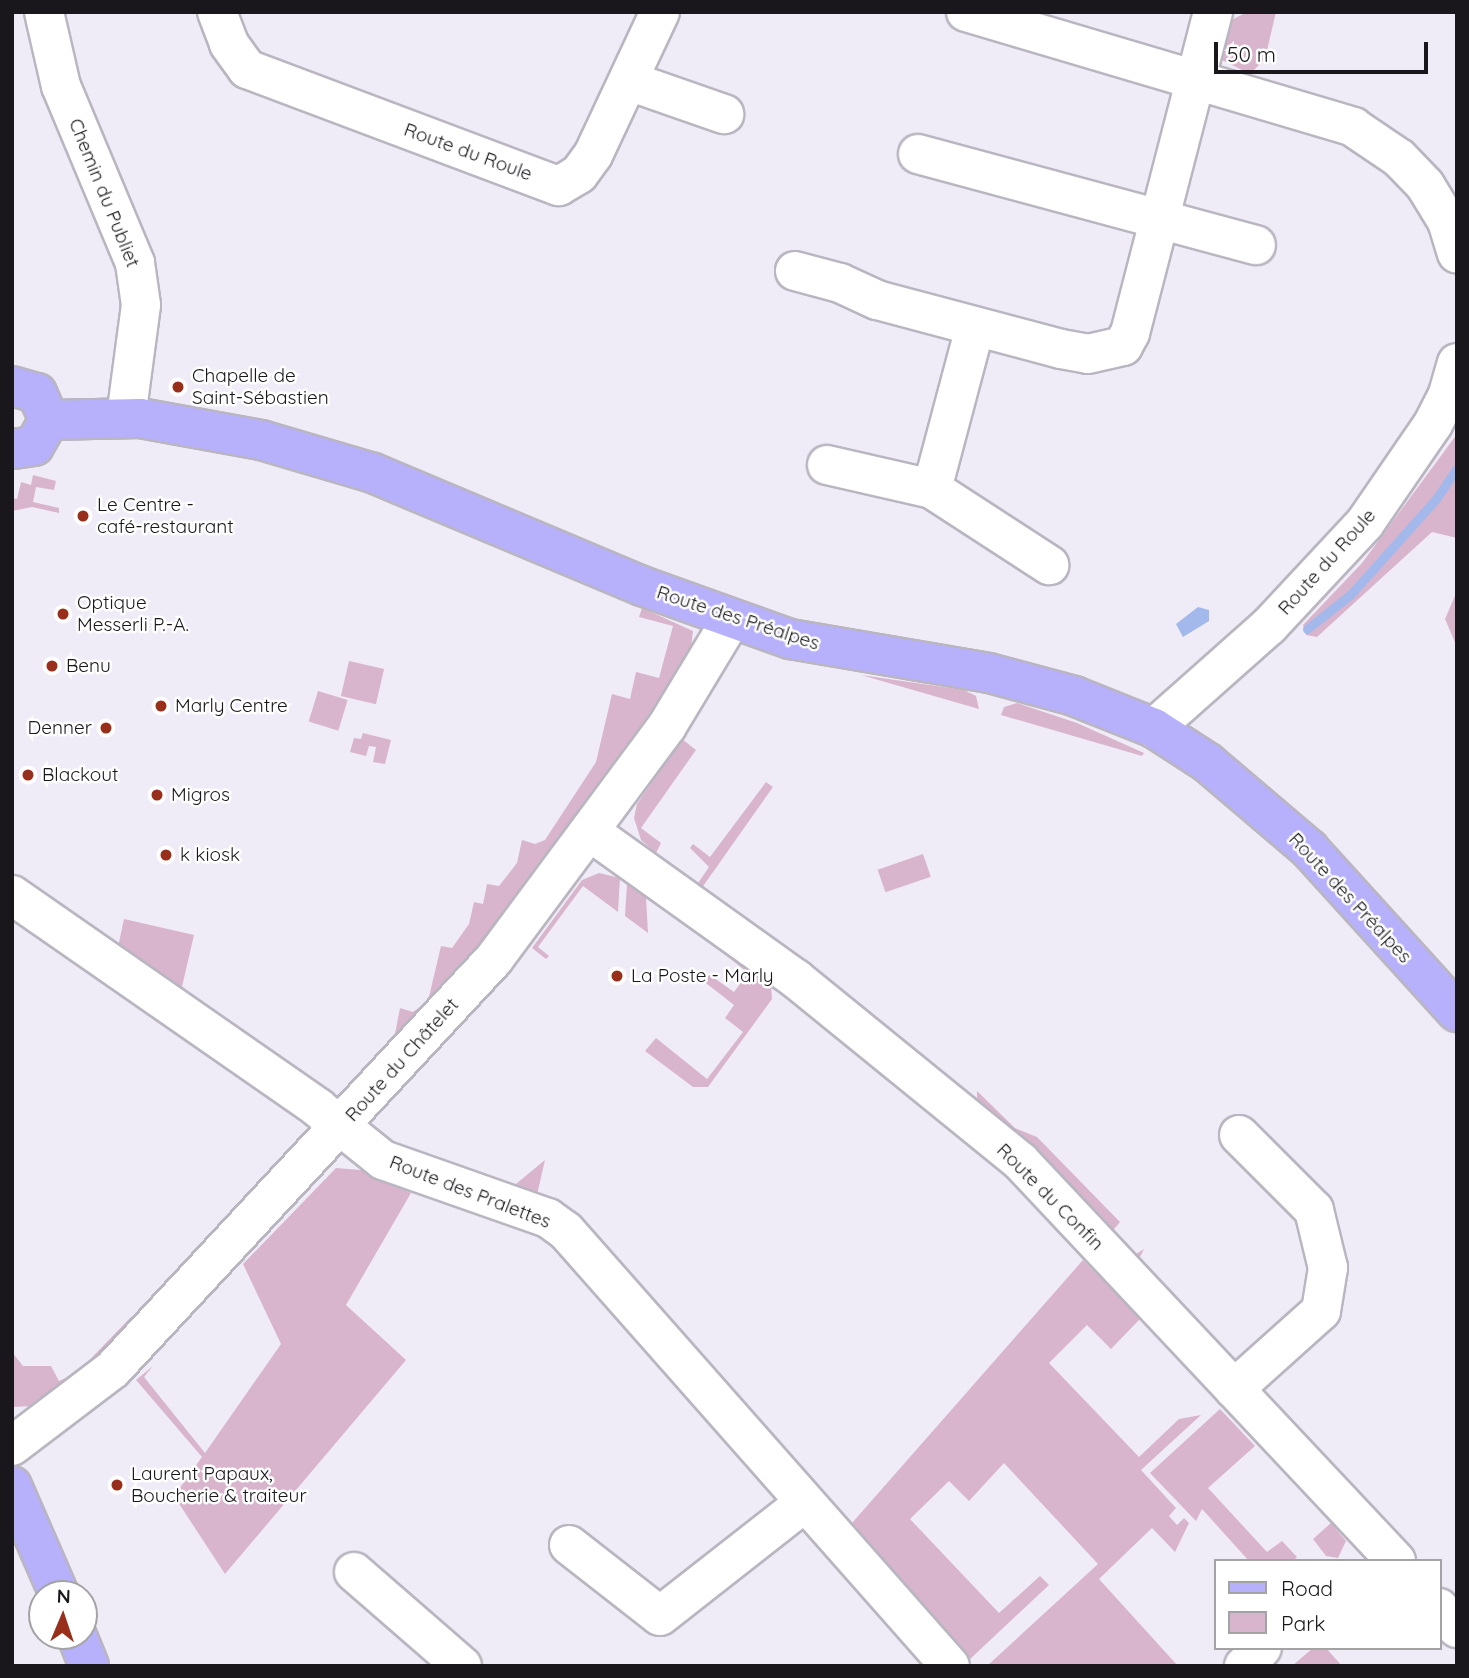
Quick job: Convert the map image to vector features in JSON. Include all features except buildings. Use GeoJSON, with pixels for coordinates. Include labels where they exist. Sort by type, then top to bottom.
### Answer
{"type":"FeatureCollection","features":[{"type":"Feature","properties":{"kind":"main road"},"geometry":{"type":"LineString","coordinates":[[12,387],[37,393],[50,420],[34,446],[12,449]]}},
{"type":"Feature","properties":{"kind":"main road","name":"Route des Préalpes"},"geometry":{"type":"LineString","coordinates":[[50,420],[126,418],[219,430],[373,473],[731,620],[837,650],[989,673],[1074,696],[1154,728],[1208,763],[1309,849],[1457,1012]]}},
{"type":"Feature","properties":{"kind":"main road"},"geometry":{"type":"LineString","coordinates":[[12,1486],[53,1580]]}},
{"type":"Feature","properties":{"kind":"street","name":"Chemin du Publiet"},"geometry":{"type":"LineString","coordinates":[[44,12],[61,86],[135,263],[141,305],[126,418]]}},
{"type":"Feature","properties":{"kind":"street","name":"Route du Roule"},"geometry":{"type":"LineString","coordinates":[[216,12],[229,44],[247,69],[559,186],[579,174],[593,155],[660,12]]}},
{"type":"Feature","properties":{"kind":"street"},"geometry":{"type":"LineString","coordinates":[[966,12],[1198,78],[1353,127],[1399,158],[1436,203],[1457,253]]}},
{"type":"Feature","properties":{"kind":"street"},"geometry":{"type":"LineString","coordinates":[[794,271],[975,327],[1088,354],[1123,346],[1130,333],[1213,12]]}},
{"type":"Feature","properties":{"kind":"street"},"geometry":{"type":"LineString","coordinates":[[629,81],[724,114]]}},
{"type":"Feature","properties":{"kind":"street"},"geometry":{"type":"LineString","coordinates":[[918,154],[1256,245]]}},
{"type":"Feature","properties":{"kind":"street"},"geometry":{"type":"LineString","coordinates":[[932,489],[975,327]]}},
{"type":"Feature","properties":{"kind":"street","name":"Route du Roule"},"geometry":{"type":"LineString","coordinates":[[1154,728],[1269,626],[1365,523],[1433,425],[1448,394],[1457,363]]}},
{"type":"Feature","properties":{"kind":"street"},"geometry":{"type":"LineString","coordinates":[[827,465],[932,489],[1049,565]]}},
{"type":"Feature","properties":{"kind":"street","name":"Route du Châtelet"},"geometry":{"type":"LineString","coordinates":[[12,1446],[113,1369],[495,959],[592,833],[667,726],[731,620]]}},
{"type":"Feature","properties":{"kind":"street","name":"Route du Confin"},"geometry":{"type":"LineString","coordinates":[[592,833],[796,979],[1020,1161],[1234,1389],[1376,1554]]}},
{"type":"Feature","properties":{"kind":"street","name":"Route des Pralettes"},"geometry":{"type":"LineString","coordinates":[[20,900],[393,1165],[548,1218],[566,1231],[950,1666]]}},
{"type":"Feature","properties":{"kind":"street"},"geometry":{"type":"LineString","coordinates":[[1234,1389],[1321,1311],[1328,1268],[1314,1210],[1239,1135]]}},
{"type":"Feature","properties":{"kind":"street"},"geometry":{"type":"LineString","coordinates":[[569,1545],[660,1616],[804,1503]]}},
{"type":"Feature","properties":{"kind":"street"},"geometry":{"type":"LineString","coordinates":[[354,1572],[462,1666]]}},
{"type":"Feature","properties":{"kind":"street"},"geometry":{"type":"LineString","coordinates":[[1441,1610],[1457,1628]]}},
{"type":"Feature","properties":{"kind":"street"},"geometry":{"type":"LineString","coordinates":[[1244,1666],[1260,1650]]}},
{"type":"Feature","properties":{"kind":"green space"},"geometry":{"type":"Polygon","coordinates":[[[1247,12],[1276,12],[1265,59],[1250,74],[1222,60],[1216,40],[1222,25],[1247,12]]]}},
{"type":"Feature","properties":{"kind":"green space"},"geometry":{"type":"Polygon","coordinates":[[[1457,434],[1457,538],[1432,532],[1317,637],[1306,635],[1303,625],[1362,563],[1457,434]]]}},
{"type":"Feature","properties":{"kind":"green space"},"geometry":{"type":"Polygon","coordinates":[[[33,475],[56,481],[54,490],[36,487],[33,502],[59,508],[59,513],[32,507],[12,511],[12,498],[17,499],[21,482],[31,485],[33,475]]]}},
{"type":"Feature","properties":{"kind":"green space"},"geometry":{"type":"Polygon","coordinates":[[[1457,591],[1457,647],[1445,619],[1457,591]]]}},
{"type":"Feature","properties":{"kind":"green space"},"geometry":{"type":"Polygon","coordinates":[[[642,608],[693,631],[690,656],[491,939],[394,1039],[400,1008],[413,1012],[428,1001],[441,946],[452,948],[469,924],[474,902],[483,904],[487,884],[499,886],[517,863],[522,840],[535,844],[545,840],[596,762],[612,694],[630,699],[636,672],[659,678],[673,626],[639,617],[642,608]]]}},
{"type":"Feature","properties":{"kind":"green space"},"geometry":{"type":"Polygon","coordinates":[[[349,661],[384,669],[376,704],[341,696],[349,661]]]}},
{"type":"Feature","properties":{"kind":"green space"},"geometry":{"type":"Polygon","coordinates":[[[861,675],[964,690],[976,696],[979,709],[861,675]]]}},
{"type":"Feature","properties":{"kind":"green space"},"geometry":{"type":"Polygon","coordinates":[[[318,691],[348,700],[338,731],[309,722],[318,691]]]}},
{"type":"Feature","properties":{"kind":"green space"},"geometry":{"type":"Polygon","coordinates":[[[1017,703],[1077,723],[1144,753],[1142,756],[1001,715],[1004,707],[1017,703]]]}},
{"type":"Feature","properties":{"kind":"green space"},"geometry":{"type":"Polygon","coordinates":[[[363,733],[391,740],[385,764],[373,762],[376,747],[369,746],[366,756],[350,752],[354,738],[361,739],[363,733]]]}},
{"type":"Feature","properties":{"kind":"green space"},"geometry":{"type":"Polygon","coordinates":[[[682,739],[696,750],[641,828],[661,843],[656,853],[641,840],[634,818],[637,804],[682,739]]]}},
{"type":"Feature","properties":{"kind":"green space"},"geometry":{"type":"Polygon","coordinates":[[[766,782],[773,787],[699,892],[694,889],[709,867],[690,848],[693,844],[710,857],[766,782]]]}},
{"type":"Feature","properties":{"kind":"green space"},"geometry":{"type":"Polygon","coordinates":[[[923,854],[931,877],[885,892],[878,870],[923,854]]]}},
{"type":"Feature","properties":{"kind":"green space"},"geometry":{"type":"Polygon","coordinates":[[[599,873],[620,878],[618,912],[583,886],[538,947],[549,956],[546,959],[532,948],[582,880],[599,873]]]}},
{"type":"Feature","properties":{"kind":"green space"},"geometry":{"type":"Polygon","coordinates":[[[627,884],[646,897],[648,933],[625,916],[627,884]]]}},
{"type":"Feature","properties":{"kind":"green space"},"geometry":{"type":"Polygon","coordinates":[[[124,919],[194,935],[181,991],[118,947],[124,919]]]}},
{"type":"Feature","properties":{"kind":"green space"},"geometry":{"type":"Polygon","coordinates":[[[685,922],[771,985],[772,999],[708,1087],[693,1087],[645,1051],[656,1038],[707,1079],[743,1032],[725,1018],[734,1005],[702,980],[707,973],[734,992],[748,973],[685,922]]]}},
{"type":"Feature","properties":{"kind":"green space"},"geometry":{"type":"Polygon","coordinates":[[[977,1091],[1015,1128],[1037,1137],[1120,1222],[1110,1234],[1133,1256],[1144,1249],[1139,1259],[1133,1260],[977,1106],[977,1091]]]}},
{"type":"Feature","properties":{"kind":"green space"},"geometry":{"type":"Polygon","coordinates":[[[545,1160],[537,1195],[511,1188],[545,1160]]]}},
{"type":"Feature","properties":{"kind":"green space"},"geometry":{"type":"Polygon","coordinates":[[[336,1168],[361,1170],[411,1193],[346,1305],[406,1360],[225,1574],[174,1496],[202,1457],[136,1380],[153,1366],[144,1377],[205,1453],[281,1344],[243,1264],[336,1168]]]}},
{"type":"Feature","properties":{"kind":"green space"},"geometry":{"type":"Polygon","coordinates":[[[1083,1260],[1140,1319],[1111,1349],[1087,1325],[1049,1363],[1139,1457],[1179,1419],[1201,1415],[1141,1470],[1176,1508],[1169,1516],[1177,1525],[1184,1518],[1189,1523],[1175,1552],[1152,1528],[1099,1579],[1178,1666],[987,1666],[1098,1564],[1004,1463],[969,1501],[949,1481],[910,1519],[999,1613],[1040,1576],[1049,1585],[968,1661],[845,1531],[1083,1260]]]}},
{"type":"Feature","properties":{"kind":"green space"},"geometry":{"type":"Polygon","coordinates":[[[131,1317],[136,1320],[83,1375],[34,1406],[12,1407],[12,1352],[23,1366],[51,1366],[59,1381],[77,1373],[131,1317]]]}},
{"type":"Feature","properties":{"kind":"green space"},"geometry":{"type":"Polygon","coordinates":[[[1220,1409],[1255,1446],[1208,1488],[1267,1552],[1282,1541],[1297,1557],[1247,1559],[1202,1509],[1196,1521],[1150,1473],[1220,1409]]]}},
{"type":"Feature","properties":{"kind":"green space"},"geometry":{"type":"Polygon","coordinates":[[[1331,1523],[1346,1541],[1338,1558],[1326,1556],[1313,1539],[1331,1523]]]}},
{"type":"Feature","properties":{"kind":"green space"},"geometry":{"type":"Polygon","coordinates":[[[1311,1650],[1328,1650],[1342,1666],[1292,1666],[1311,1650]]]}},
{"type":"Feature","properties":{"kind":"water"},"geometry":{"type":"Polygon","coordinates":[[[1198,607],[1209,610],[1209,621],[1183,637],[1176,624],[1198,607]]]}},
{"type":"Feature","properties":{"kind":"waterway"},"geometry":{"type":"LineString","coordinates":[[1307,629],[1351,594],[1436,499],[1457,468]]}},
{"type":"Feature","properties":{"kind":"place","name":"Chapelle de Saint-Sébastien"},"geometry":{"type":"Point","coordinates":[178,387]}},
{"type":"Feature","properties":{"kind":"place","name":"Le Centre - café-restaurant"},"geometry":{"type":"Point","coordinates":[83,516]}},
{"type":"Feature","properties":{"kind":"place","name":"Optique Messerli P.-A."},"geometry":{"type":"Point","coordinates":[63,614]}},
{"type":"Feature","properties":{"kind":"place","name":"Benu"},"geometry":{"type":"Point","coordinates":[52,666]}},
{"type":"Feature","properties":{"kind":"place","name":"Marly Centre"},"geometry":{"type":"Point","coordinates":[161,706]}},
{"type":"Feature","properties":{"kind":"place","name":"Denner"},"geometry":{"type":"Point","coordinates":[106,728]}},
{"type":"Feature","properties":{"kind":"place","name":"Blackout"},"geometry":{"type":"Point","coordinates":[28,775]}},
{"type":"Feature","properties":{"kind":"place","name":"Migros"},"geometry":{"type":"Point","coordinates":[157,795]}},
{"type":"Feature","properties":{"kind":"place","name":"k kiosk"},"geometry":{"type":"Point","coordinates":[166,855]}},
{"type":"Feature","properties":{"kind":"place","name":"La Poste - Marly"},"geometry":{"type":"Point","coordinates":[617,976]}},
{"type":"Feature","properties":{"kind":"place","name":"Laurent Papaux, Boucherie & traiteur"},"geometry":{"type":"Point","coordinates":[117,1485]}}]}
